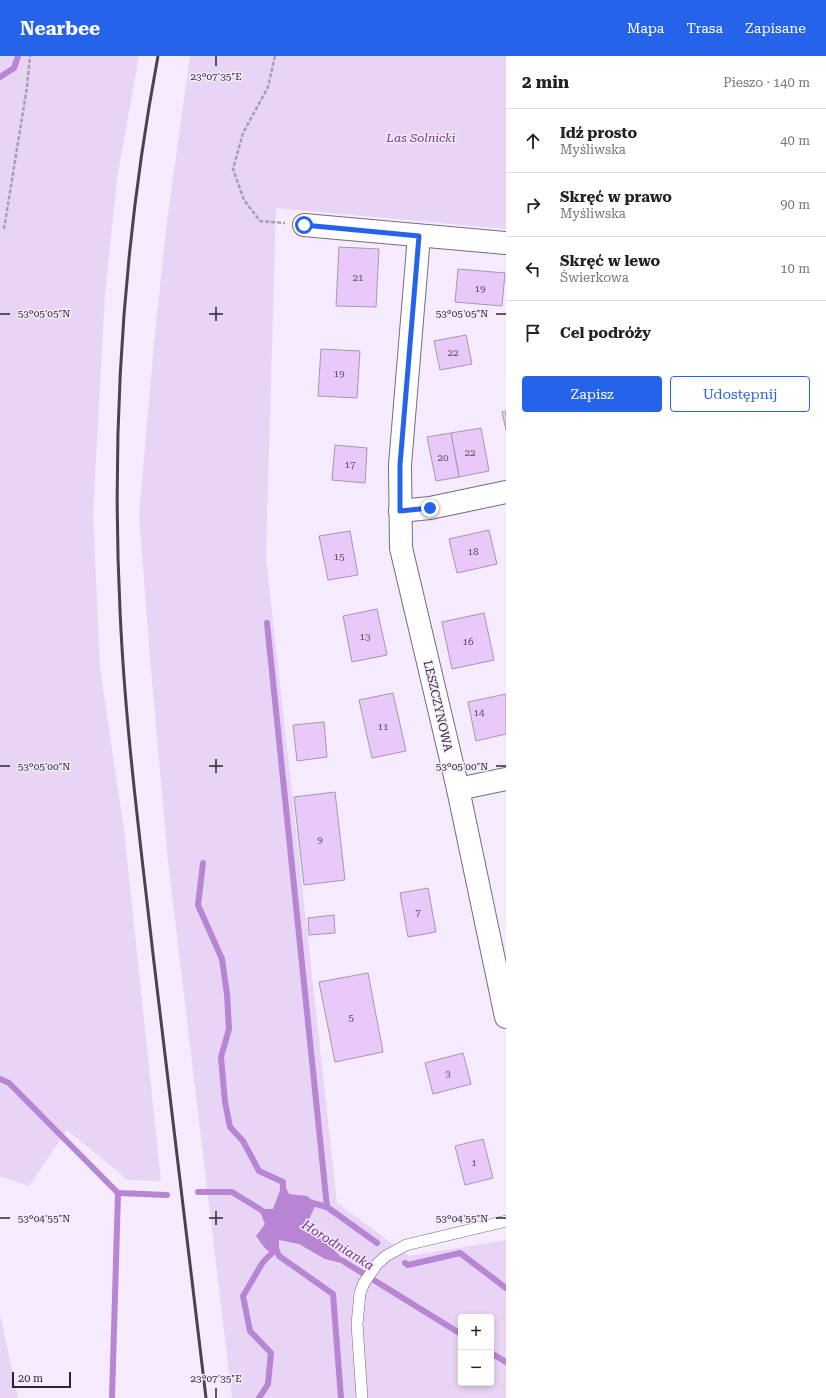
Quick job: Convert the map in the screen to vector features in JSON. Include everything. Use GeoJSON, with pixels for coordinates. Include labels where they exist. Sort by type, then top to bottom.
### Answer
{"type":"FeatureCollection","features":[{"type":"Feature","properties":{"kind":"street"},"geometry":{"type":"LineString","coordinates":[[304,225],[506,243]]}},
{"type":"Feature","properties":{"kind":"street","name":"LESZCZYNOWA"},"geometry":{"type":"LineString","coordinates":[[419,236],[400,465],[401,548],[458,789],[506,1017]]}},
{"type":"Feature","properties":{"kind":"street"},"geometry":{"type":"LineString","coordinates":[[400,511],[430,508],[506,492]]}},
{"type":"Feature","properties":{"kind":"street"},"geometry":{"type":"LineString","coordinates":[[458,789],[506,779]]}},
{"type":"Feature","properties":{"kind":"lane"},"geometry":{"type":"LineString","coordinates":[[362,1398],[357,1324],[360,1292],[364,1283],[378,1264],[386,1256],[406,1245],[506,1221]]}},
{"type":"Feature","properties":{"kind":"path"},"geometry":{"type":"LineString","coordinates":[[4,229],[27,87],[30,56]]}},
{"type":"Feature","properties":{"kind":"path"},"geometry":{"type":"LineString","coordinates":[[275,56],[268,87],[243,133],[234,169],[244,200],[260,221],[304,225]]}},
{"type":"Feature","properties":{"kind":"green space"},"geometry":{"type":"Polygon","coordinates":[[[0,56],[139,56],[117,179],[105,294],[93,515],[100,668],[124,830],[161,1181],[128,1180],[67,1130],[29,1186],[0,1176],[0,56]]]}},
{"type":"Feature","properties":{"kind":"green space","name":"Las Solnicki"},"geometry":{"type":"Polygon","coordinates":[[[190,56],[506,56],[506,229],[276,208],[266,557],[337,1203],[409,1256],[506,1240],[506,1398],[232,1398],[168,861],[139,515],[154,343],[167,221],[190,56]]]}},
{"type":"Feature","properties":{"kind":"green space"},"geometry":{"type":"Polygon","coordinates":[[[0,1314],[18,1398],[0,1398],[0,1314]]]}},
{"type":"Feature","properties":{"kind":"shaded area"},"geometry":{"type":"Polygon","coordinates":[[[283,1182],[289,1194],[307,1196],[316,1204],[306,1226],[328,1244],[349,1265],[325,1259],[299,1244],[279,1240],[279,1256],[271,1253],[263,1246],[256,1236],[265,1224],[259,1209],[273,1209],[283,1182]]]}},
{"type":"Feature","properties":{"kind":"building"},"geometry":{"type":"Polygon","coordinates":[[[339,247],[379,249],[376,307],[336,306],[339,247]]]}},
{"type":"Feature","properties":{"kind":"building"},"geometry":{"type":"Polygon","coordinates":[[[458,269],[505,273],[502,306],[455,302],[458,269]]]}},
{"type":"Feature","properties":{"kind":"building"},"geometry":{"type":"Polygon","coordinates":[[[466,335],[472,364],[440,370],[434,341],[466,335]]]}},
{"type":"Feature","properties":{"kind":"building"},"geometry":{"type":"Polygon","coordinates":[[[321,349],[360,351],[357,398],[318,396],[321,349]]]}},
{"type":"Feature","properties":{"kind":"building"},"geometry":{"type":"Polygon","coordinates":[[[506,411],[506,430],[502,412],[506,411]]]}},
{"type":"Feature","properties":{"kind":"building"},"geometry":{"type":"Polygon","coordinates":[[[481,428],[489,471],[459,477],[451,433],[481,428]]]}},
{"type":"Feature","properties":{"kind":"building"},"geometry":{"type":"Polygon","coordinates":[[[451,433],[459,477],[436,481],[427,437],[451,433]]]}},
{"type":"Feature","properties":{"kind":"building"},"geometry":{"type":"Polygon","coordinates":[[[335,445],[367,448],[365,483],[332,480],[335,445]]]}},
{"type":"Feature","properties":{"kind":"building"},"geometry":{"type":"Polygon","coordinates":[[[489,530],[497,564],[457,573],[449,539],[489,530]]]}},
{"type":"Feature","properties":{"kind":"building"},"geometry":{"type":"Polygon","coordinates":[[[350,531],[358,575],[328,580],[319,536],[350,531]]]}},
{"type":"Feature","properties":{"kind":"building"},"geometry":{"type":"Polygon","coordinates":[[[377,609],[387,655],[352,662],[343,616],[377,609]]]}},
{"type":"Feature","properties":{"kind":"building"},"geometry":{"type":"Polygon","coordinates":[[[484,613],[494,660],[452,669],[442,622],[484,613]]]}},
{"type":"Feature","properties":{"kind":"building"},"geometry":{"type":"Polygon","coordinates":[[[393,693],[406,751],[372,758],[359,700],[393,693]]]}},
{"type":"Feature","properties":{"kind":"building"},"geometry":{"type":"Polygon","coordinates":[[[506,694],[506,734],[476,741],[468,702],[506,694]]]}},
{"type":"Feature","properties":{"kind":"building"},"geometry":{"type":"Polygon","coordinates":[[[324,722],[327,757],[297,761],[293,725],[324,722]]]}},
{"type":"Feature","properties":{"kind":"building"},"geometry":{"type":"Polygon","coordinates":[[[335,792],[345,880],[304,885],[294,797],[335,792]]]}},
{"type":"Feature","properties":{"kind":"building"},"geometry":{"type":"Polygon","coordinates":[[[428,888],[436,932],[408,937],[400,893],[428,888]]]}},
{"type":"Feature","properties":{"kind":"building"},"geometry":{"type":"Polygon","coordinates":[[[334,915],[335,933],[309,935],[308,918],[334,915]]]}},
{"type":"Feature","properties":{"kind":"building"},"geometry":{"type":"Polygon","coordinates":[[[368,973],[383,1052],[335,1062],[319,982],[368,973]]]}},
{"type":"Feature","properties":{"kind":"building"},"geometry":{"type":"Polygon","coordinates":[[[463,1053],[471,1084],[433,1094],[425,1063],[463,1053]]]}},
{"type":"Feature","properties":{"kind":"building"},"geometry":{"type":"Polygon","coordinates":[[[483,1139],[493,1178],[465,1185],[455,1146],[483,1139]]]}},
{"type":"Feature","properties":{"kind":"waterway"},"geometry":{"type":"LineString","coordinates":[[0,77],[14,68],[18,56]]}},
{"type":"Feature","properties":{"kind":"waterway"},"geometry":{"type":"LineString","coordinates":[[267,623],[327,1207]]}},
{"type":"Feature","properties":{"kind":"waterway"},"geometry":{"type":"LineString","coordinates":[[203,863],[198,905],[222,959],[227,994],[229,1029],[221,1057],[225,1102],[230,1127],[243,1141],[259,1171],[283,1182],[283,1190]]}},
{"type":"Feature","properties":{"kind":"waterway","name":"Horodnianka"},"geometry":{"type":"LineString","coordinates":[[0,1079],[9,1083],[118,1193],[167,1195]]}},
{"type":"Feature","properties":{"kind":"waterway","name":"Horodnianka"},"geometry":{"type":"LineString","coordinates":[[198,1192],[232,1192],[266,1213]]}},
{"type":"Feature","properties":{"kind":"waterway"},"geometry":{"type":"LineString","coordinates":[[112,1398],[118,1193]]}},
{"type":"Feature","properties":{"kind":"waterway"},"geometry":{"type":"LineString","coordinates":[[309,1202],[327,1207],[377,1243]]}},
{"type":"Feature","properties":{"kind":"waterway"},"geometry":{"type":"LineString","coordinates":[[276,1248],[279,1256],[333,1294],[341,1398]]}},
{"type":"Feature","properties":{"kind":"waterway"},"geometry":{"type":"LineString","coordinates":[[259,1398],[268,1384],[271,1353],[250,1331],[243,1296],[263,1262],[276,1249]]}},
{"type":"Feature","properties":{"kind":"waterway"},"geometry":{"type":"LineString","coordinates":[[405,1263],[408,1265],[460,1253],[506,1288]]}},
{"type":"Feature","properties":{"kind":"waterway","name":"Horodnianka"},"geometry":{"type":"LineString","coordinates":[[343,1261],[458,1332]]}},
{"type":"Feature","properties":{"kind":"waterway","name":"Horodnianka"},"geometry":{"type":"LineString","coordinates":[[494,1355],[506,1362]]}},
{"type":"Feature","properties":{"kind":"railway"},"geometry":{"type":"LineString","coordinates":[[158,56],[136,193],[123,332],[117,471],[120,610],[125,696],[138,825],[206,1398]]}},
{"type":"Feature","properties":{"kind":"route"},"geometry":{"type":"LineString","coordinates":[[304,225],[419,236],[400,465],[400,511],[430,508]]}}]}
